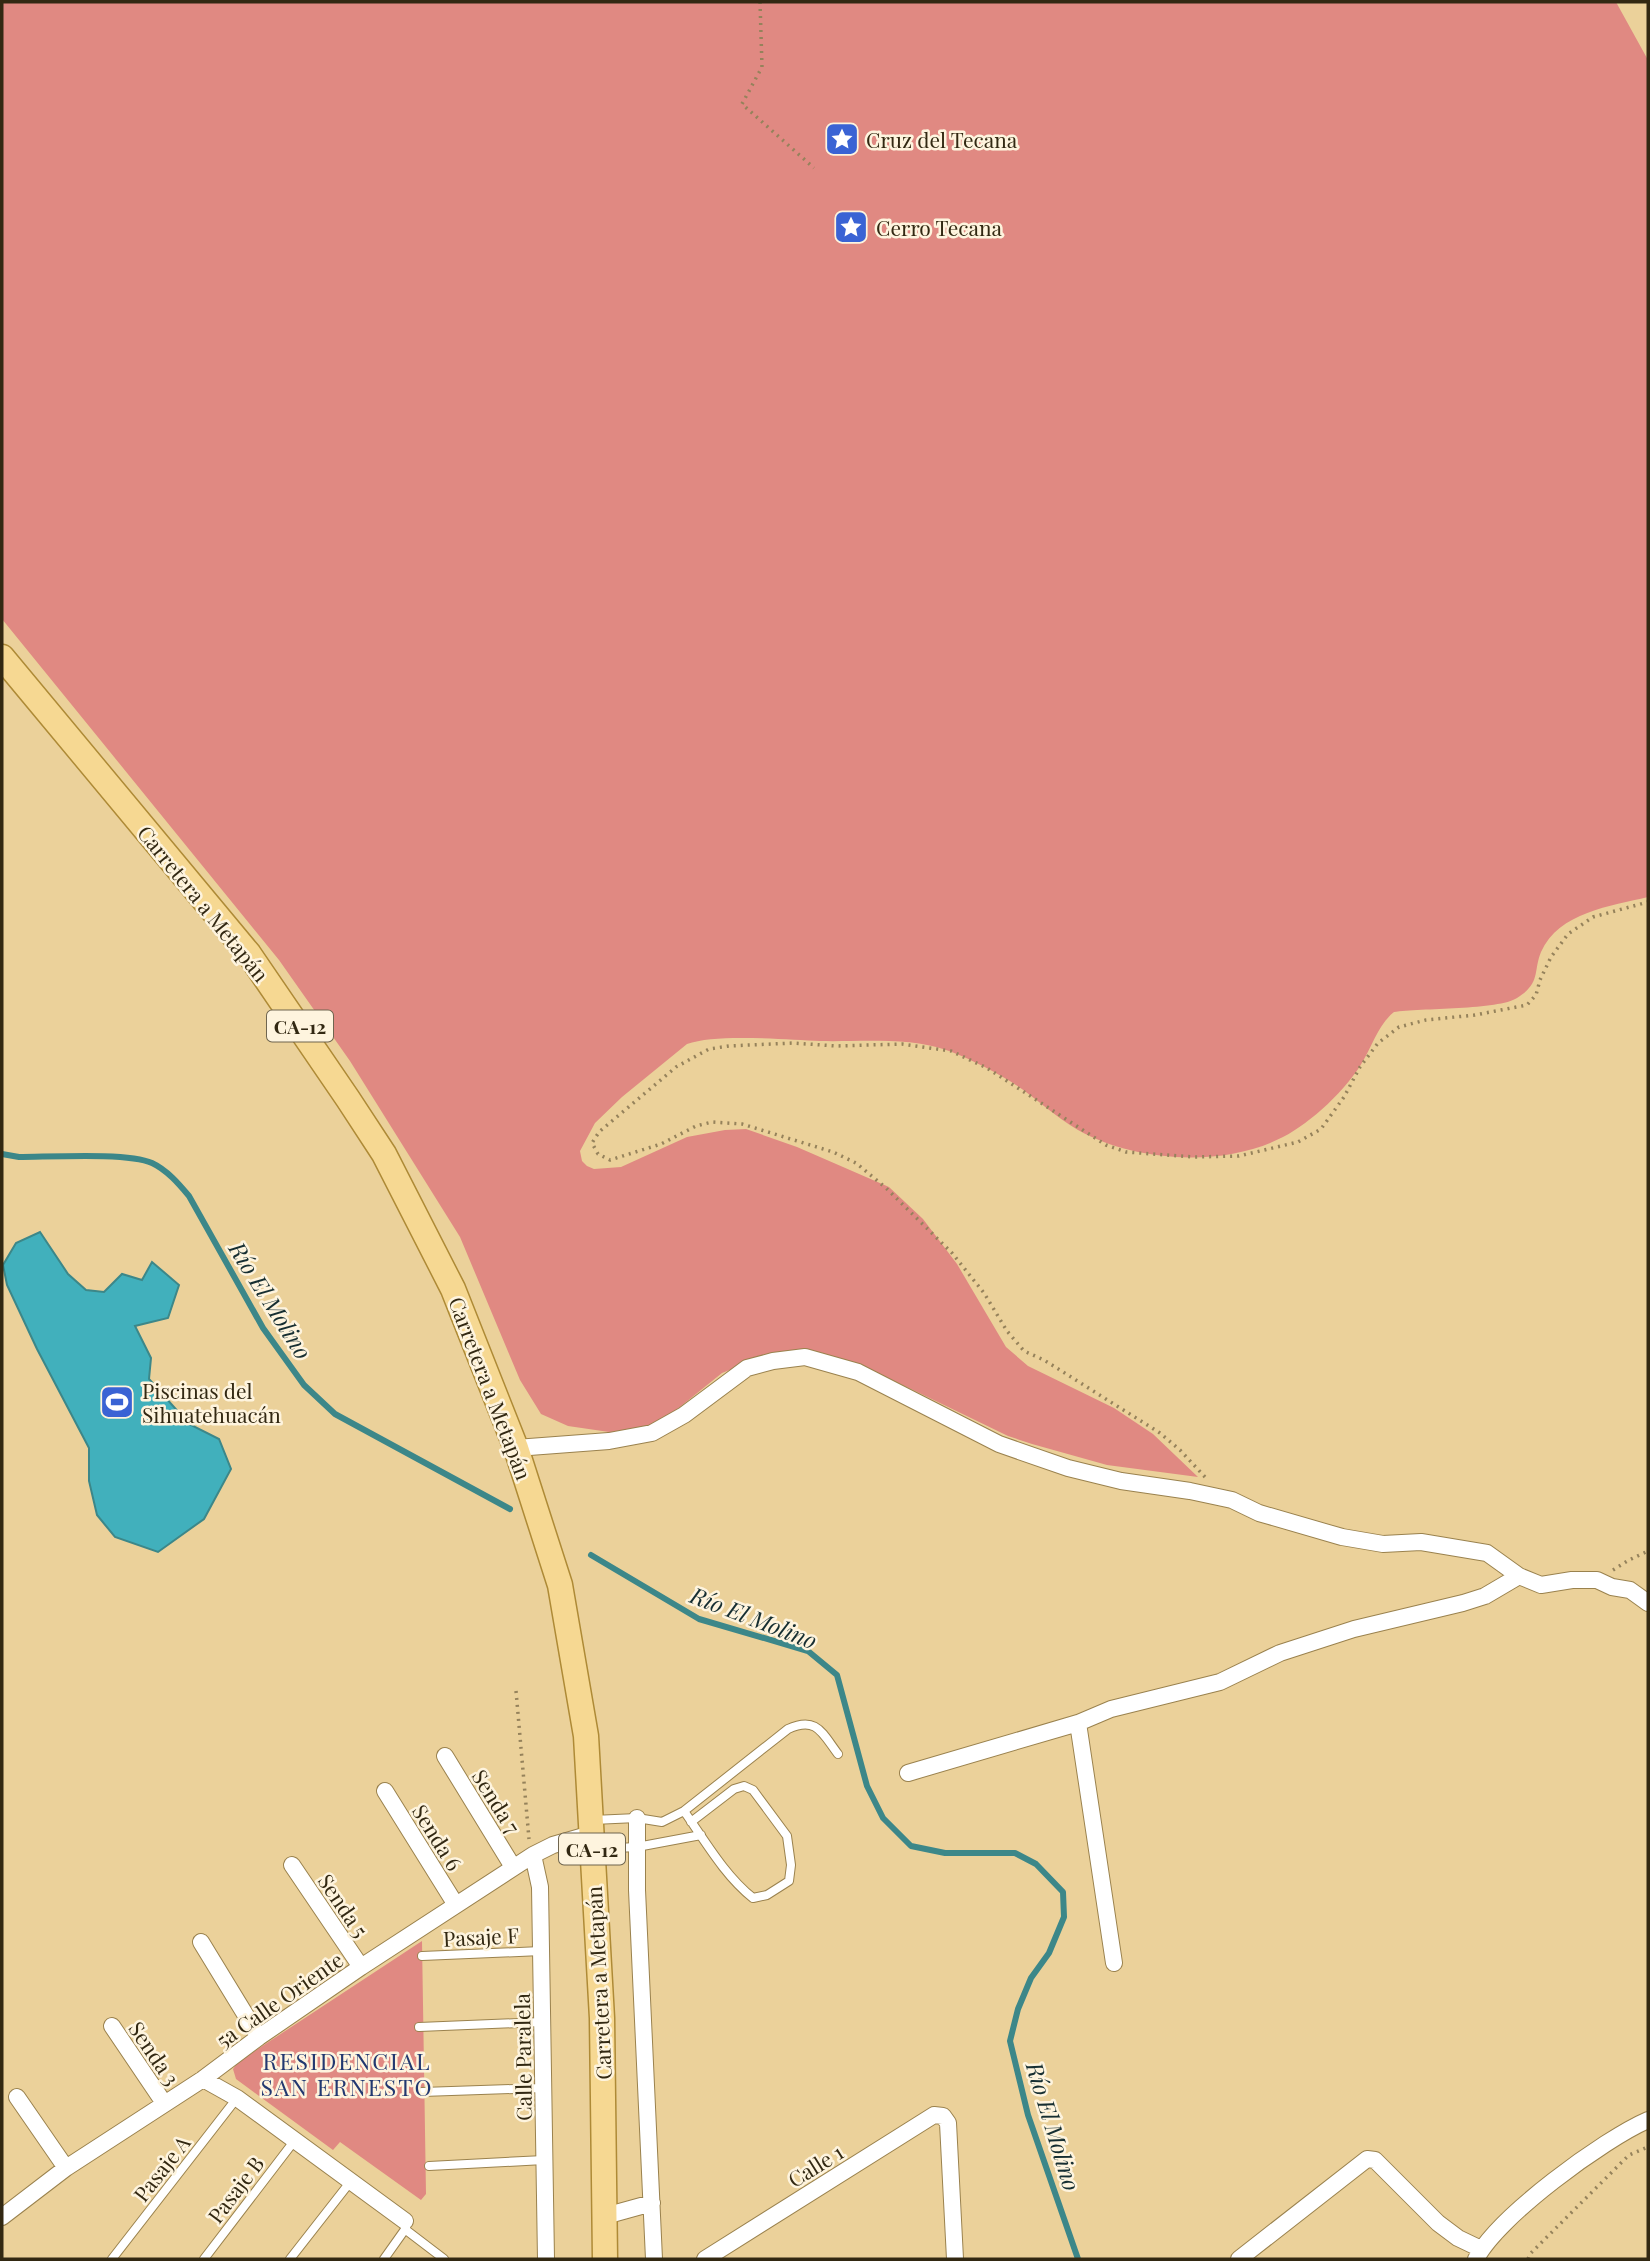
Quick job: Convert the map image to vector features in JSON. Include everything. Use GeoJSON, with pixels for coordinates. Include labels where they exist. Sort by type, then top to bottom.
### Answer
{"type":"FeatureCollection","features":[{"type":"Feature","properties":{"kind":"main road","name":"Carretera a Metapán"},"geometry":{"type":"LineString","coordinates":[[2,657],[249,954],[384,1154],[453,1289],[516,1448],[560,1585],[586,1736],[602,2018],[606,2259]]}},
{"type":"Feature","properties":{"kind":"street"},"geometry":{"type":"LineString","coordinates":[[516,1448],[609,1441],[652,1433],[684,1415],[747,1368],[805,1357],[858,1372],[999,1444],[1068,1468],[1121,1481],[1226,1499],[1259,1513],[1342,1537],[1383,1544],[1421,1542],[1488,1553],[1519,1576],[1541,1585],[1572,1580],[1597,1580],[1612,1587],[1629,1590],[1648,1603]]}},
{"type":"Feature","properties":{"kind":"street"},"geometry":{"type":"LineString","coordinates":[[908,1773],[1078,1723],[1111,1709],[1220,1682],[1280,1653],[1354,1629],[1485,1596],[1519,1576]]}},
{"type":"Feature","properties":{"kind":"street"},"geometry":{"type":"LineString","coordinates":[[1078,1723],[1114,1963]]}},
{"type":"Feature","properties":{"kind":"street","name":"Senda 7"},"geometry":{"type":"LineString","coordinates":[[445,1756],[513,1867]]}},
{"type":"Feature","properties":{"kind":"street","name":"Senda 6"},"geometry":{"type":"LineString","coordinates":[[384,1791],[456,1905]]}},
{"type":"Feature","properties":{"kind":"street"},"geometry":{"type":"LineString","coordinates":[[637,1818],[654,2259]]}},
{"type":"Feature","properties":{"kind":"street","name":"5a Calle Oriente"},"geometry":{"type":"LineString","coordinates":[[2,2217],[66,2168],[203,2079],[361,1967],[513,1867],[553,1845],[591,1834]]}},
{"type":"Feature","properties":{"kind":"street","name":"Calle Paralela"},"geometry":{"type":"LineString","coordinates":[[533,1854],[540,1887],[546,2259]]}},
{"type":"Feature","properties":{"kind":"street","name":"Senda 5"},"geometry":{"type":"LineString","coordinates":[[292,1865],[361,1967]]}},
{"type":"Feature","properties":{"kind":"street"},"geometry":{"type":"LineString","coordinates":[[201,1942],[259,2037]]}},
{"type":"Feature","properties":{"kind":"street","name":"Senda 3"},"geometry":{"type":"LineString","coordinates":[[111,2026],[164,2103]]}},
{"type":"Feature","properties":{"kind":"street"},"geometry":{"type":"LineString","coordinates":[[203,2079],[237,2098],[351,2181],[406,2225]]}},
{"type":"Feature","properties":{"kind":"street"},"geometry":{"type":"LineString","coordinates":[[17,2097],[66,2168]]}},
{"type":"Feature","properties":{"kind":"street","name":"Calle 1"},"geometry":{"type":"LineString","coordinates":[[705,2259],[934,2115],[943,2116],[948,2123],[955,2259]]}},
{"type":"Feature","properties":{"kind":"street"},"geometry":{"type":"LineString","coordinates":[[1240,2259],[1255,2253],[1371,2159],[1448,2232],[1478,2254],[1500,2226],[1527,2203],[1594,2152],[1648,2120]]}},
{"type":"Feature","properties":{"kind":"street"},"geometry":{"type":"LineString","coordinates":[[605,2216],[652,2203]]}},
{"type":"Feature","properties":{"kind":"lane"},"geometry":{"type":"LineString","coordinates":[[591,1834],[637,1818],[662,1822],[684,1811],[788,1729],[803,1723],[817,1727],[838,1754]]}},
{"type":"Feature","properties":{"kind":"lane"},"geometry":{"type":"LineString","coordinates":[[684,1811],[691,1822],[739,1887],[753,1898],[767,1895],[789,1881],[791,1865],[787,1836],[753,1790],[744,1786],[734,1789],[691,1822]]}},
{"type":"Feature","properties":{"kind":"lane"},"geometry":{"type":"LineString","coordinates":[[591,1834],[637,1847],[701,1835]]}},
{"type":"Feature","properties":{"kind":"lane","name":"Pasaje F"},"geometry":{"type":"LineString","coordinates":[[422,1956],[541,1951]]}},
{"type":"Feature","properties":{"kind":"lane"},"geometry":{"type":"LineString","coordinates":[[419,2027],[542,2022]]}},
{"type":"Feature","properties":{"kind":"lane"},"geometry":{"type":"LineString","coordinates":[[422,2092],[543,2088]]}},
{"type":"Feature","properties":{"kind":"lane","name":"Pasaje A"},"geometry":{"type":"LineString","coordinates":[[111,2259],[237,2098]]}},
{"type":"Feature","properties":{"kind":"lane","name":"Pasaje B"},"geometry":{"type":"LineString","coordinates":[[204,2259],[295,2140]]}},
{"type":"Feature","properties":{"kind":"lane"},"geometry":{"type":"LineString","coordinates":[[429,2166],[544,2160]]}},
{"type":"Feature","properties":{"kind":"lane"},"geometry":{"type":"LineString","coordinates":[[289,2259],[351,2181]]}},
{"type":"Feature","properties":{"kind":"lane"},"geometry":{"type":"LineString","coordinates":[[384,2259],[406,2225],[444,2259]]}},
{"type":"Feature","properties":{"kind":"path"},"geometry":{"type":"LineString","coordinates":[[760,2],[762,67],[742,104],[814,168]]}},
{"type":"Feature","properties":{"kind":"path"},"geometry":{"type":"LineString","coordinates":[[1226,1499],[1180,1450],[1160,1433],[1044,1360],[1024,1351],[1007,1331],[984,1293],[952,1253],[886,1188],[856,1163],[833,1152],[742,1124],[712,1122],[696,1126],[661,1144],[610,1160],[598,1154],[592,1143],[598,1132],[676,1067],[709,1049],[793,1043],[836,1046],[902,1044],[951,1051],[987,1068],[1094,1137],[1126,1152],[1194,1157],[1239,1156],[1298,1142],[1321,1129],[1378,1043],[1399,1027],[1426,1020],[1475,1015],[1527,1005],[1536,995],[1551,957],[1568,934],[1593,917],[1648,902]]}},
{"type":"Feature","properties":{"kind":"path"},"geometry":{"type":"LineString","coordinates":[[1597,1580],[1648,1551]]}},
{"type":"Feature","properties":{"kind":"path"},"geometry":{"type":"LineString","coordinates":[[516,1691],[528,1835],[533,1854]]}},
{"type":"Feature","properties":{"kind":"path"},"geometry":{"type":"LineString","coordinates":[[1528,2259],[1629,2155],[1648,2147]]}},
{"type":"Feature","properties":{"kind":"shaded area"},"geometry":{"type":"Polygon","coordinates":[[[2,2],[1616,2],[1648,60],[1648,897],[1587,913],[1560,928],[1541,952],[1530,987],[1517,998],[1477,1007],[1394,1012],[1380,1028],[1356,1071],[1317,1114],[1283,1137],[1234,1153],[1179,1157],[1126,1149],[1101,1141],[1069,1125],[998,1074],[962,1056],[932,1046],[884,1041],[752,1038],[716,1039],[687,1044],[622,1097],[595,1123],[580,1151],[582,1161],[594,1169],[621,1167],[687,1137],[746,1129],[797,1147],[889,1187],[923,1219],[957,1264],[1006,1347],[1028,1366],[1114,1408],[1153,1434],[1198,1477],[1107,1465],[1032,1444],[1008,1436],[880,1374],[827,1355],[794,1350],[752,1361],[722,1373],[670,1415],[650,1427],[616,1433],[568,1426],[541,1414],[520,1380],[460,1237],[350,1061],[279,960],[2,619],[2,2]]]}},
{"type":"Feature","properties":{"kind":"shaded area"},"geometry":{"type":"Polygon","coordinates":[[[422,1941],[426,2194],[421,2200],[340,2142],[333,2150],[236,2079],[233,2069],[238,2062],[422,1941]]]}},
{"type":"Feature","properties":{"kind":"water","name":"Piscinas del Sihuatehuacán"},"geometry":{"type":"Polygon","coordinates":[[[40,1232],[68,1274],[86,1290],[104,1292],[122,1274],[142,1280],[152,1262],[179,1285],[168,1318],[135,1326],[151,1358],[149,1379],[189,1424],[219,1439],[231,1469],[204,1519],[158,1552],[115,1537],[97,1515],[89,1481],[89,1448],[7,1285],[3,1265],[16,1243],[40,1232]]]}},
{"type":"Feature","properties":{"kind":"waterway","name":"Río El Molino"},"geometry":{"type":"LineString","coordinates":[[2,1154],[19,1157],[125,1157],[152,1163],[163,1169],[189,1196],[263,1328],[304,1385],[335,1414],[510,1509]]}},
{"type":"Feature","properties":{"kind":"waterway","name":"Río El Molino"},"geometry":{"type":"LineString","coordinates":[[591,1555],[699,1619],[808,1651],[837,1675],[867,1786],[883,1818],[911,1846],[945,1853],[1015,1853],[1036,1864],[1063,1892],[1064,1917],[1049,1953],[1031,1978],[1018,2009],[1010,2041],[1028,2115],[1078,2259]]}},
{"type":"Feature","properties":{"kind":"place","name":"Cruz del Tecana"},"geometry":{"type":"Point","coordinates":[842,139]}},
{"type":"Feature","properties":{"kind":"place","name":"Cerro Tecana"},"geometry":{"type":"Point","coordinates":[851,227]}},
{"type":"Feature","properties":{"kind":"place","name":"Piscinas del Sihuatehuacán"},"geometry":{"type":"Point","coordinates":[117,1402]}},
{"type":"Feature","properties":{"kind":"district","name":"RESIDENCIAL SAN ERNESTO"},"geometry":{"type":"Point","coordinates":[347,2073]}}]}
